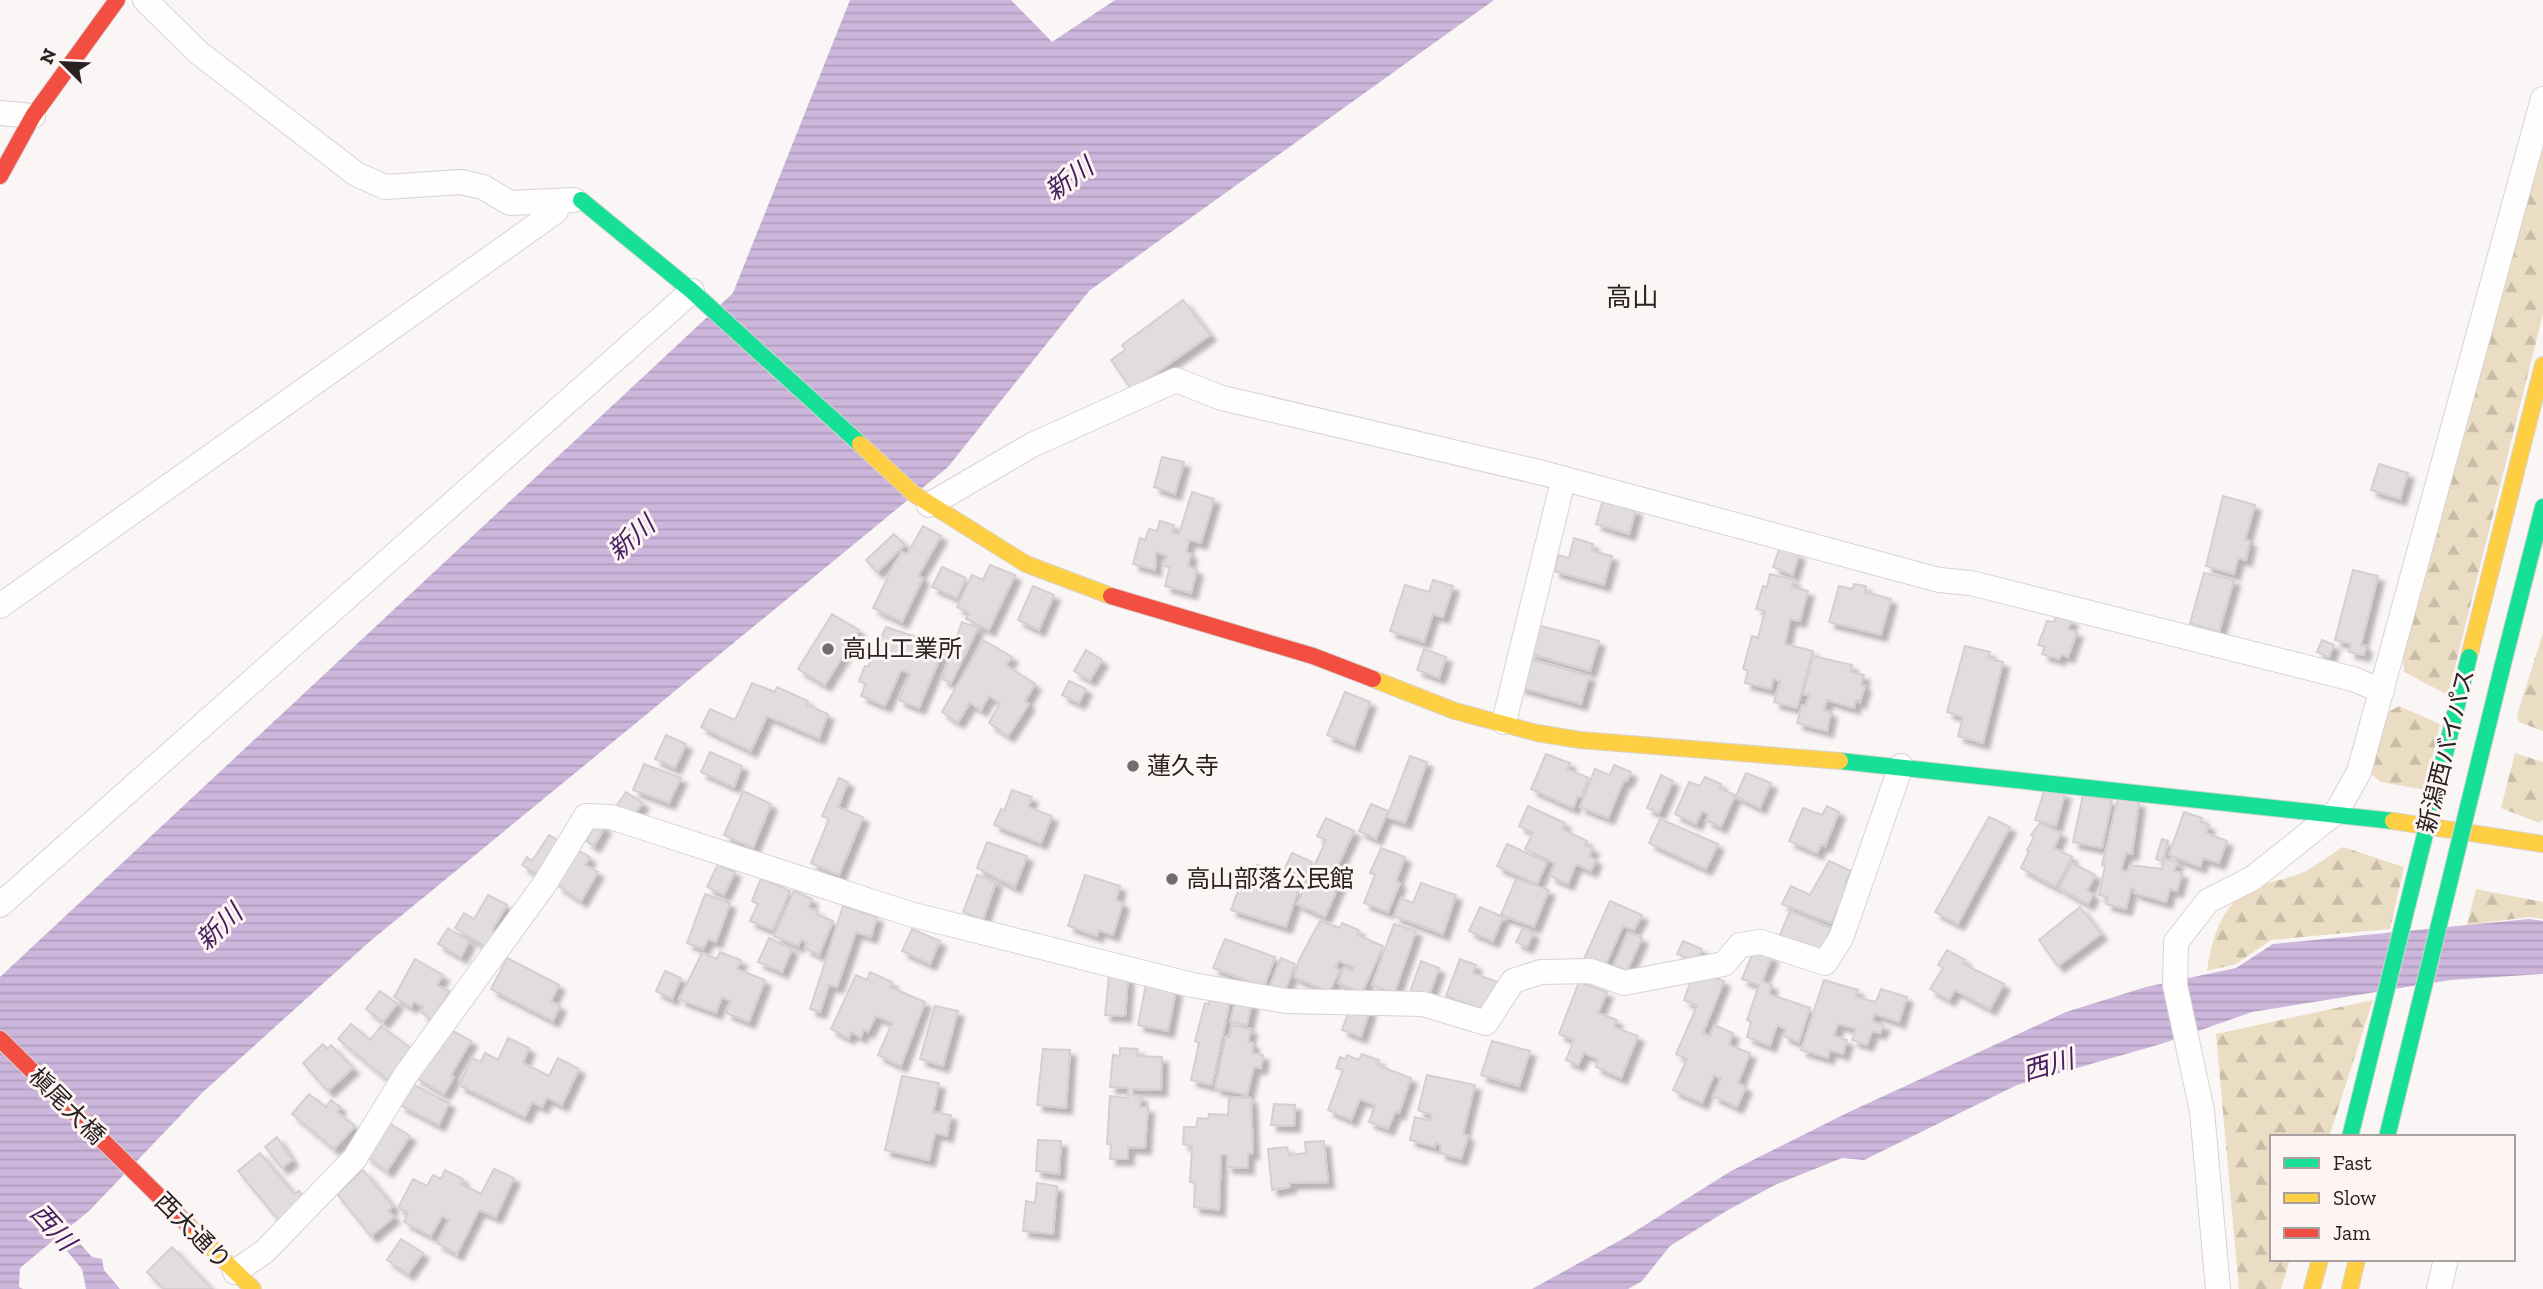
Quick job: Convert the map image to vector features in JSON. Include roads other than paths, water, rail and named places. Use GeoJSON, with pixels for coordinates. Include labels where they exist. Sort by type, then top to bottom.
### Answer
{"type":"FeatureCollection","features":[{"type":"Feature","properties":{"kind":"main road"},"geometry":{"type":"LineString","coordinates":[[0,176],[33,116],[117,0]]}},
{"type":"Feature","properties":{"kind":"main road"},"geometry":{"type":"LineString","coordinates":[[570,200],[692,291],[922,499],[1026,564],[1139,607],[1313,656],[1455,711],[1537,733],[1580,740],[1901,766],[2287,810],[2337,811],[2498,840],[2543,844]]}},
{"type":"Feature","properties":{"kind":"main road","name":"新潟西バイパス"},"geometry":{"type":"LineString","coordinates":[[2350,1135],[2543,365]]}},
{"type":"Feature","properties":{"kind":"main road","name":"新潟西バイパス"},"geometry":{"type":"LineString","coordinates":[[2387,1135],[2543,507]]}},
{"type":"Feature","properties":{"kind":"main road","name":"槇尾大橋"},"geometry":{"type":"LineString","coordinates":[[0,1039],[134,1172]]}},
{"type":"Feature","properties":{"kind":"main road","name":"西大通り"},"geometry":{"type":"LineString","coordinates":[[134,1172],[253,1289]]}},
{"type":"Feature","properties":{"kind":"main road"},"geometry":{"type":"LineString","coordinates":[[2312,1289],[2319,1261]]}},
{"type":"Feature","properties":{"kind":"main road"},"geometry":{"type":"LineString","coordinates":[[2350,1289],[2357,1261]]}},
{"type":"Feature","properties":{"kind":"street"},"geometry":{"type":"LineString","coordinates":[[145,0],[199,53],[356,174],[385,187],[461,181],[483,187],[510,203],[570,200]]}},
{"type":"Feature","properties":{"kind":"street"},"geometry":{"type":"LineString","coordinates":[[2218,1289],[2202,1111],[2175,985],[2176,942],[2207,901],[2253,878],[2337,811],[2359,772],[2542,106]]}},
{"type":"Feature","properties":{"kind":"street"},"geometry":{"type":"LineString","coordinates":[[0,113],[33,116]]}},
{"type":"Feature","properties":{"kind":"street"},"geometry":{"type":"LineString","coordinates":[[0,606],[570,200]]}},
{"type":"Feature","properties":{"kind":"street"},"geometry":{"type":"LineString","coordinates":[[0,905],[692,291]]}},
{"type":"Feature","properties":{"kind":"street"},"geometry":{"type":"LineString","coordinates":[[922,499],[1032,445],[1176,380],[1222,398],[1543,473],[1563,481],[1939,580],[1971,583],[2353,680],[2382,691]]}},
{"type":"Feature","properties":{"kind":"street"},"geometry":{"type":"LineString","coordinates":[[1504,722],[1563,481]]}},
{"type":"Feature","properties":{"kind":"street"},"geometry":{"type":"LineString","coordinates":[[235,1272],[265,1251],[355,1158],[405,1076],[544,885],[586,816],[611,817],[910,914],[1192,985],[1286,1001],[1423,1004],[1486,1023],[1513,981],[1541,972],[1591,971],[1624,983],[1724,964],[1740,945],[1761,942],[1825,963],[1841,939],[1901,766]]}},
{"type":"Feature","properties":{"kind":"street"},"geometry":{"type":"LineString","coordinates":[[2439,1289],[2446,1261]]}},
{"type":"Feature","properties":{"kind":"water"},"geometry":{"type":"Polygon","coordinates":[[[850,0],[1011,0],[1052,42],[1115,0],[1494,0],[1089,291],[948,467],[368,943],[203,1092],[89,1211],[67,1229],[92,1257],[102,1259],[104,1270],[120,1289],[86,1289],[82,1269],[56,1238],[20,1268],[19,1287],[23,1289],[0,1289],[0,977],[733,293],[850,0]]]}},
{"type":"Feature","properties":{"kind":"water","name":"西川"},"geometry":{"type":"Polygon","coordinates":[[[2529,919],[2543,921],[2543,974],[2450,980],[2252,1012],[2161,1044],[2017,1085],[1864,1160],[1842,1158],[1775,1185],[1670,1246],[1642,1281],[1628,1289],[1532,1289],[1626,1237],[1731,1171],[1849,1112],[2066,1012],[2146,987],[2236,968],[2273,944],[2529,919]]]}},
{"type":"Feature","properties":{"kind":"place","name":"高山工業所"},"geometry":{"type":"Point","coordinates":[828,649]}},
{"type":"Feature","properties":{"kind":"place","name":"蓮久寺"},"geometry":{"type":"Point","coordinates":[1133,766]}},
{"type":"Feature","properties":{"kind":"place","name":"高山部落公民館"},"geometry":{"type":"Point","coordinates":[1172,879]}},
{"type":"Feature","properties":{"kind":"district","name":"高山"},"geometry":{"type":"Point","coordinates":[1632,297]}},
{"type":"Feature","properties":{"kind":"water label","name":"新川"},"geometry":{"type":"Point","coordinates":[1069,179]}},
{"type":"Feature","properties":{"kind":"water label","name":"新川"},"geometry":{"type":"Point","coordinates":[631,538]}},
{"type":"Feature","properties":{"kind":"water label","name":"新川"},"geometry":{"type":"Point","coordinates":[219,927]}}]}
